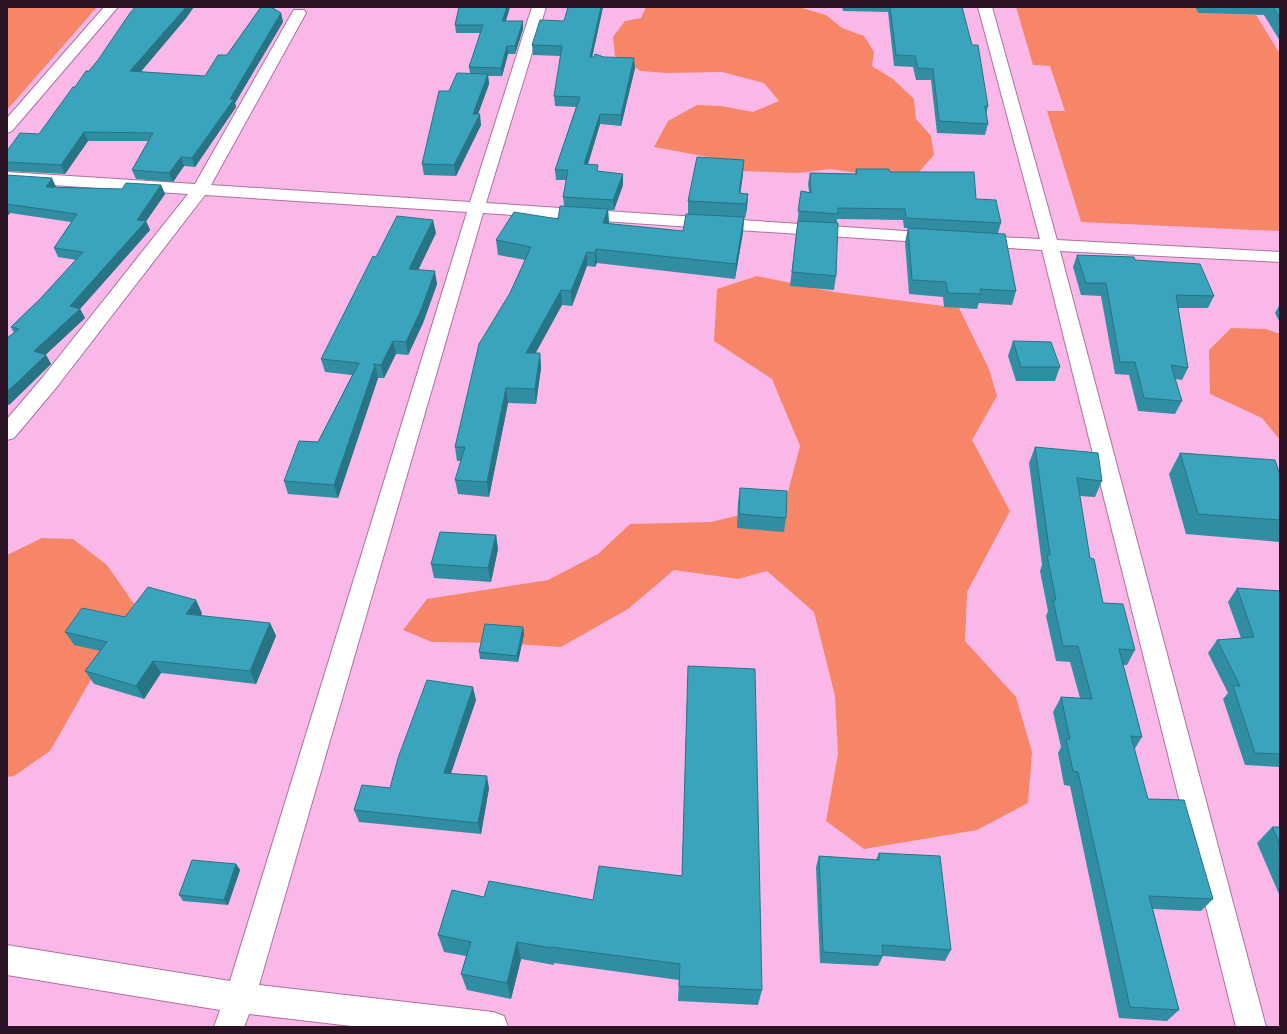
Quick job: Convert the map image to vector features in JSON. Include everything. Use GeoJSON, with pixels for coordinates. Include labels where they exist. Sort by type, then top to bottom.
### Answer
{"type":"FeatureCollection","features":[{"type":"Feature","properties":{"kind":"street"},"geometry":{"type":"LineString","coordinates":[[7,128],[111,7]]}},
{"type":"Feature","properties":{"kind":"street"},"geometry":{"type":"LineString","coordinates":[[229,1027],[240,998],[476,209],[539,7]]}},
{"type":"Feature","properties":{"kind":"street"},"geometry":{"type":"LineString","coordinates":[[985,7],[1050,245],[1251,1027]]}},
{"type":"Feature","properties":{"kind":"street"},"geometry":{"type":"LineString","coordinates":[[7,433],[49,383],[200,190],[299,13]]}},
{"type":"Feature","properties":{"kind":"street"},"geometry":{"type":"LineString","coordinates":[[7,178],[958,240],[1280,257]]}},
{"type":"Feature","properties":{"kind":"street"},"geometry":{"type":"LineString","coordinates":[[7,960],[240,998],[493,1027]]}},
{"type":"Feature","properties":{"kind":"shaded area"},"geometry":{"type":"Polygon","coordinates":[[[7,7],[97,7],[7,110],[7,7]]]}},
{"type":"Feature","properties":{"kind":"shaded area"},"geometry":{"type":"Polygon","coordinates":[[[646,7],[799,7],[826,15],[842,28],[864,36],[874,52],[872,66],[893,79],[914,99],[916,119],[931,136],[934,155],[918,173],[880,176],[830,169],[798,173],[739,171],[713,158],[654,147],[668,121],[697,105],[721,106],[753,112],[779,101],[764,83],[722,72],[667,73],[641,71],[615,56],[613,37],[625,21],[641,18],[646,7]]]}},
{"type":"Feature","properties":{"kind":"shaded area"},"geometry":{"type":"Polygon","coordinates":[[[1016,7],[1195,7],[1198,13],[1256,15],[1280,54],[1280,231],[1081,222],[1047,111],[1065,111],[1050,66],[1033,65],[1016,7]]]}},
{"type":"Feature","properties":{"kind":"shaded area"},"geometry":{"type":"Polygon","coordinates":[[[757,276],[834,292],[959,308],[989,369],[997,396],[972,440],[1010,511],[967,592],[965,641],[1016,697],[1032,752],[1028,803],[977,830],[864,849],[826,821],[838,754],[835,696],[814,612],[767,571],[738,579],[674,570],[628,609],[561,647],[500,643],[432,642],[403,630],[427,599],[548,580],[598,554],[630,524],[711,522],[765,509],[788,492],[800,446],[772,379],[714,341],[717,289],[757,276]]]}},
{"type":"Feature","properties":{"kind":"shaded area"},"geometry":{"type":"Polygon","coordinates":[[[1231,328],[1266,329],[1280,334],[1280,440],[1262,418],[1210,394],[1209,350],[1231,328]]]}},
{"type":"Feature","properties":{"kind":"shaded area"},"geometry":{"type":"Polygon","coordinates":[[[42,538],[73,539],[107,565],[134,604],[50,751],[14,776],[7,777],[7,555],[42,538]]]}},
{"type":"Feature","properties":{"kind":"building"},"geometry":{"type":"Polygon","coordinates":[[[135,7],[186,7],[130,71],[205,76],[218,55],[227,55],[261,7],[271,7],[281,13],[230,99],[234,99],[192,158],[181,157],[169,173],[132,170],[153,133],[84,132],[61,165],[7,162],[7,151],[20,133],[39,134],[73,87],[75,87],[86,71],[89,71],[98,60],[135,7]]]}},
{"type":"Feature","properties":{"kind":"building"},"geometry":{"type":"Polygon","coordinates":[[[459,7],[507,7],[502,21],[523,21],[515,46],[507,46],[501,68],[469,67],[483,25],[455,25],[459,7]]]}},
{"type":"Feature","properties":{"kind":"building"},"geometry":{"type":"Polygon","coordinates":[[[568,7],[601,7],[590,57],[594,57],[595,54],[604,57],[634,58],[621,115],[600,114],[584,164],[598,165],[597,171],[623,174],[613,200],[563,197],[568,170],[555,170],[580,97],[554,96],[562,46],[532,45],[540,20],[564,21],[568,7]]]}},
{"type":"Feature","properties":{"kind":"building"},"geometry":{"type":"Polygon","coordinates":[[[890,7],[962,7],[972,45],[978,45],[988,106],[985,106],[988,124],[939,121],[933,69],[918,68],[915,56],[896,55],[890,7]]]}},
{"type":"Feature","properties":{"kind":"building"},"geometry":{"type":"Polygon","coordinates":[[[1273,7],[1280,7],[1280,18],[1273,7]]]}},
{"type":"Feature","properties":{"kind":"building"},"geometry":{"type":"Polygon","coordinates":[[[457,73],[488,74],[473,114],[480,114],[454,165],[422,164],[439,91],[449,91],[457,73]]]}},
{"type":"Feature","properties":{"kind":"building"},"geometry":{"type":"Polygon","coordinates":[[[697,157],[744,160],[739,193],[748,194],[746,204],[688,201],[697,157]]]}},
{"type":"Feature","properties":{"kind":"building"},"geometry":{"type":"Polygon","coordinates":[[[856,169],[889,169],[890,172],[974,172],[976,199],[996,200],[1001,223],[906,218],[905,209],[838,208],[838,214],[798,211],[801,191],[811,193],[810,173],[857,174],[856,169]]]}},
{"type":"Feature","properties":{"kind":"building"},"geometry":{"type":"Polygon","coordinates":[[[7,175],[52,178],[46,187],[122,189],[126,183],[161,185],[137,220],[146,221],[70,306],[80,309],[34,351],[46,355],[7,392],[7,338],[19,329],[11,327],[41,298],[83,252],[54,248],[77,214],[7,204],[7,175]]]}},
{"type":"Feature","properties":{"kind":"building"},"geometry":{"type":"Polygon","coordinates":[[[560,206],[608,209],[603,223],[683,231],[686,214],[744,217],[736,264],[596,249],[595,253],[587,252],[571,291],[561,290],[526,353],[540,353],[535,389],[506,388],[487,482],[455,480],[465,447],[455,447],[479,344],[510,293],[531,247],[496,240],[514,212],[558,219],[560,206]]]}},
{"type":"Feature","properties":{"kind":"building"},"geometry":{"type":"Polygon","coordinates":[[[397,216],[433,220],[409,269],[435,271],[421,310],[406,342],[393,341],[381,365],[373,364],[375,365],[334,485],[284,481],[299,441],[318,442],[359,363],[321,359],[373,256],[376,257],[397,216]]]}},
{"type":"Feature","properties":{"kind":"building"},"geometry":{"type":"Polygon","coordinates":[[[798,221],[838,223],[836,276],[792,272],[798,221]]]}},
{"type":"Feature","properties":{"kind":"building"},"geometry":{"type":"Polygon","coordinates":[[[908,228],[1005,234],[1016,291],[980,289],[981,294],[948,293],[946,282],[912,280],[908,228]]]}},
{"type":"Feature","properties":{"kind":"building"},"geometry":{"type":"Polygon","coordinates":[[[1077,255],[1134,257],[1135,260],[1200,264],[1214,296],[1176,295],[1188,368],[1171,365],[1182,401],[1144,398],[1135,362],[1120,362],[1106,283],[1086,283],[1077,255]]]}},
{"type":"Feature","properties":{"kind":"building"},"geometry":{"type":"Polygon","coordinates":[[[1013,341],[1051,342],[1060,367],[1021,367],[1013,341]]]}},
{"type":"Feature","properties":{"kind":"building"},"geometry":{"type":"Polygon","coordinates":[[[1035,447],[1098,453],[1102,481],[1077,478],[1090,558],[1094,559],[1103,603],[1123,604],[1135,650],[1119,649],[1142,737],[1131,736],[1148,799],[1184,800],[1213,899],[1149,896],[1179,1010],[1130,1007],[1078,772],[1073,771],[1066,739],[1070,739],[1061,697],[1092,699],[1078,646],[1063,646],[1053,600],[1056,600],[1047,555],[1050,555],[1035,447]]]}},
{"type":"Feature","properties":{"kind":"building"},"geometry":{"type":"Polygon","coordinates":[[[1180,453],[1275,460],[1280,475],[1280,520],[1198,514],[1180,453]]]}},
{"type":"Feature","properties":{"kind":"building"},"geometry":{"type":"Polygon","coordinates":[[[740,488],[787,491],[786,518],[739,514],[740,488]]]}},
{"type":"Feature","properties":{"kind":"building"},"geometry":{"type":"Polygon","coordinates":[[[440,532],[496,535],[488,568],[431,564],[440,532]]]}},
{"type":"Feature","properties":{"kind":"building"},"geometry":{"type":"Polygon","coordinates":[[[148,587],[196,600],[186,614],[270,623],[250,671],[153,661],[136,686],[85,671],[107,642],[65,632],[82,608],[125,617],[148,587]]]}},
{"type":"Feature","properties":{"kind":"building"},"geometry":{"type":"Polygon","coordinates":[[[1237,588],[1280,591],[1280,754],[1255,753],[1233,686],[1240,686],[1217,640],[1254,637],[1237,588]]]}},
{"type":"Feature","properties":{"kind":"building"},"geometry":{"type":"Polygon","coordinates":[[[485,624],[523,627],[517,656],[479,652],[485,624]]]}},
{"type":"Feature","properties":{"kind":"building"},"geometry":{"type":"Polygon","coordinates":[[[688,666],[755,669],[762,990],[679,986],[680,964],[551,948],[517,942],[507,983],[461,974],[471,942],[438,935],[452,890],[484,897],[489,881],[593,900],[599,866],[682,876],[688,666]]]}},
{"type":"Feature","properties":{"kind":"building"},"geometry":{"type":"Polygon","coordinates":[[[427,680],[473,687],[444,773],[487,776],[478,823],[354,810],[362,785],[390,788],[398,758],[427,680]]]}},
{"type":"Feature","properties":{"kind":"building"},"geometry":{"type":"Polygon","coordinates":[[[1272,827],[1280,827],[1280,845],[1272,827]]]}},
{"type":"Feature","properties":{"kind":"building"},"geometry":{"type":"Polygon","coordinates":[[[879,853],[940,856],[951,950],[882,945],[883,956],[823,952],[819,856],[879,860],[879,853]]]}},
{"type":"Feature","properties":{"kind":"building"},"geometry":{"type":"Polygon","coordinates":[[[192,860],[236,864],[224,900],[179,895],[192,860]]]}}]}
